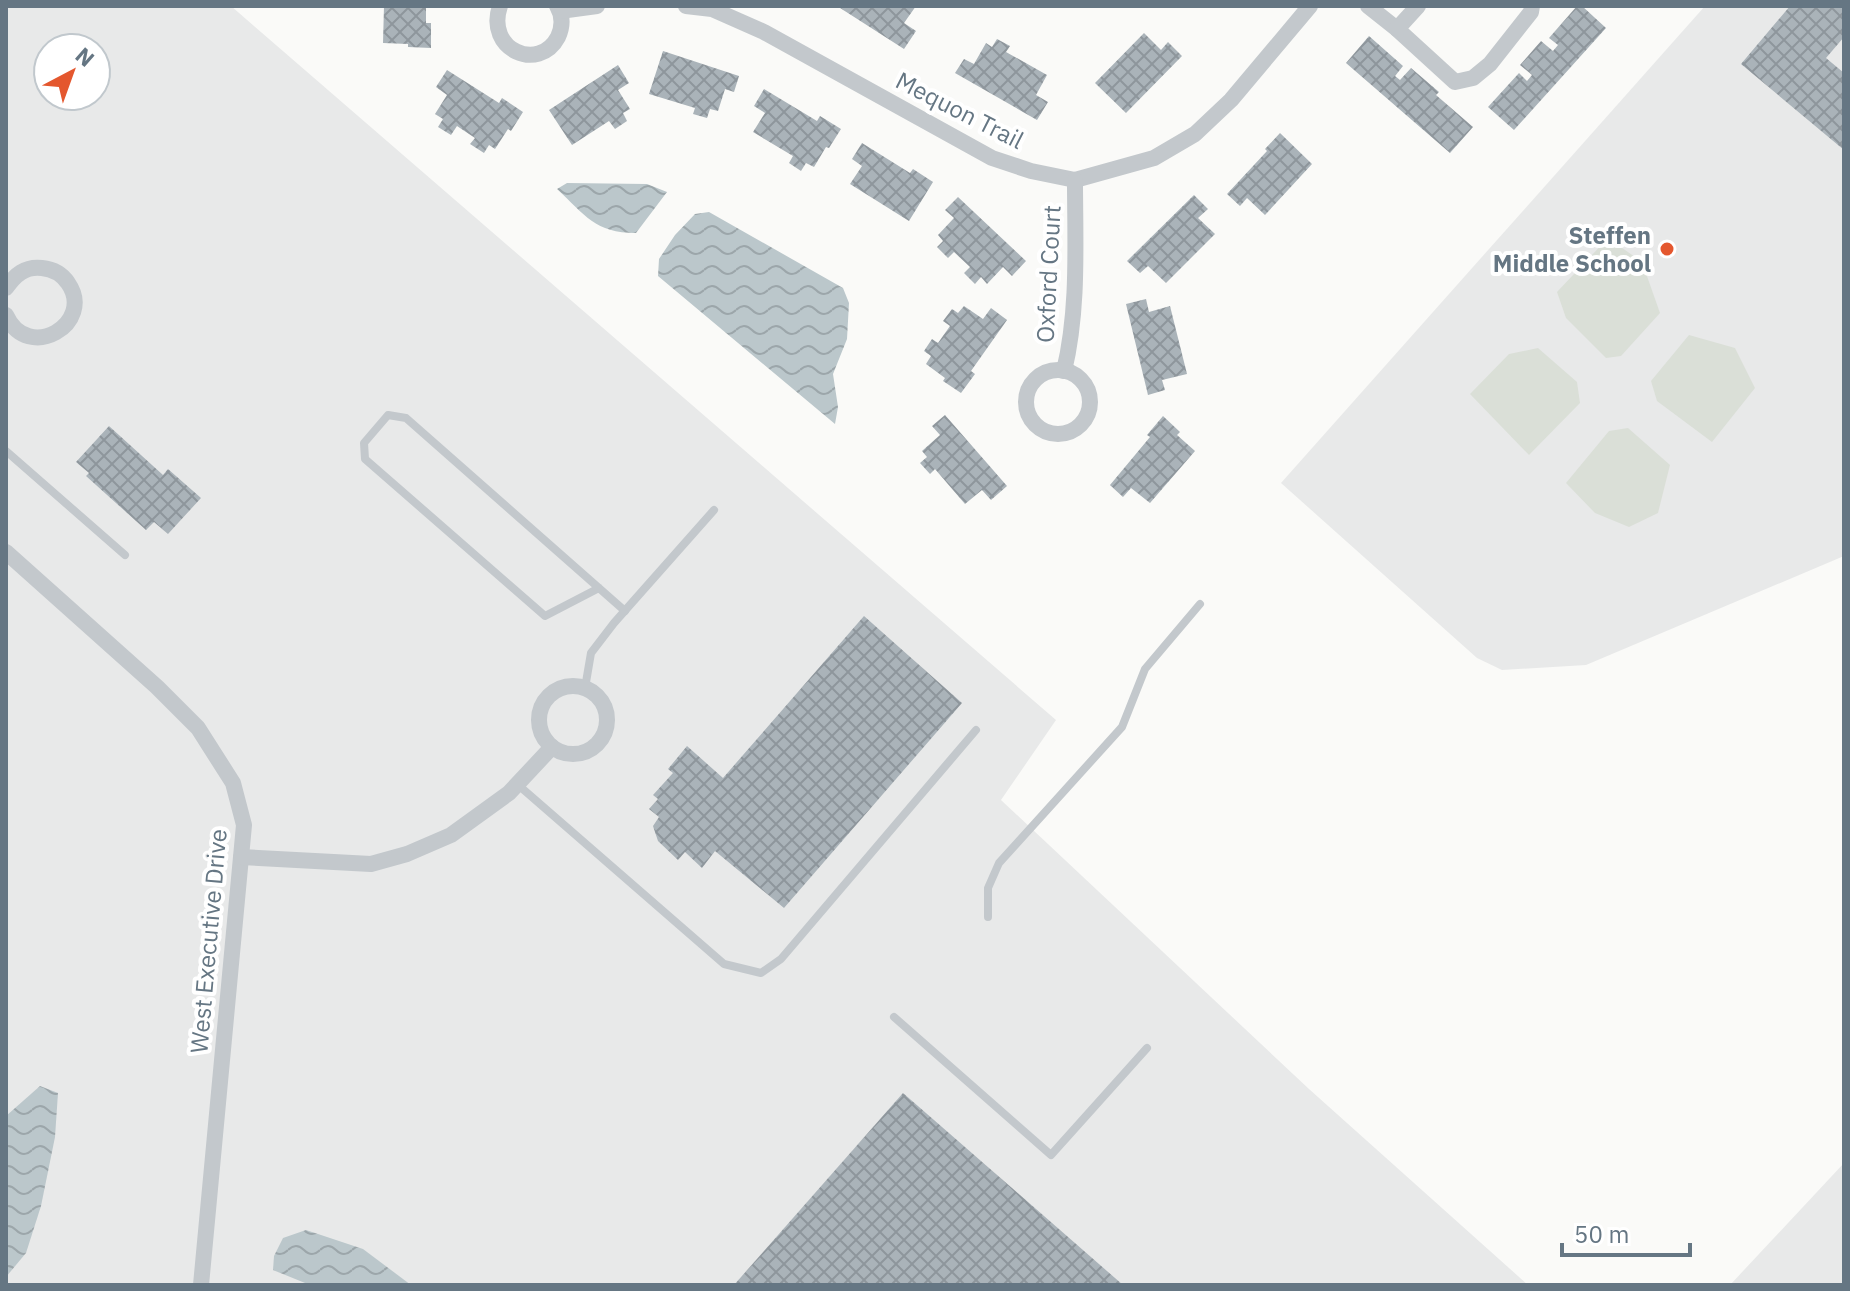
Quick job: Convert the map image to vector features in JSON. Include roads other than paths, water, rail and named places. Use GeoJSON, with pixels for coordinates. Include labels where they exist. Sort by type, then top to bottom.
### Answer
{"type":"FeatureCollection","features":[{"type":"Feature","properties":{"kind":"street"},"geometry":{"type":"LineString","coordinates":[[500,6],[497,28],[501,38],[507,46],[527,54],[538,53],[555,42],[562,22],[559,9],[597,6]]}},
{"type":"Feature","properties":{"kind":"street","name":"Mequon Trail"},"geometry":{"type":"LineString","coordinates":[[686,6],[712,7],[764,32],[992,158],[1031,171],[1075,180],[1154,158],[1195,134],[1231,100],[1310,6]]}},
{"type":"Feature","properties":{"kind":"street"},"geometry":{"type":"LineString","coordinates":[[1368,6],[1455,82],[1473,78],[1490,64],[1531,12],[1532,6]]}},
{"type":"Feature","properties":{"kind":"street"},"geometry":{"type":"LineString","coordinates":[[1397,29],[1418,6]]}},
{"type":"Feature","properties":{"kind":"street","name":"Oxford Court"},"geometry":{"type":"LineString","coordinates":[[1064,371],[1071,344],[1075,180]]}},
{"type":"Feature","properties":{"kind":"street"},"geometry":{"type":"LineString","coordinates":[[6,288],[22,271],[45,268],[56,271],[65,279],[74,300],[69,322],[61,331],[50,336],[27,336],[9,327]]}},
{"type":"Feature","properties":{"kind":"street","name":"West Executive Drive"},"geometry":{"type":"LineString","coordinates":[[6,552],[157,687],[198,728],[233,783],[244,825],[201,1285]]}},
{"type":"Feature","properties":{"kind":"street"},"geometry":{"type":"LineString","coordinates":[[575,685],[595,694],[607,714],[607,726],[596,746],[574,755],[552,747],[540,729],[541,708],[546,699],[554,691],[575,685]]}},
{"type":"Feature","properties":{"kind":"street"},"geometry":{"type":"LineString","coordinates":[[241,857],[371,864],[407,854],[451,835],[509,793],[552,747]]}},
{"type":"Feature","properties":{"kind":"lane"},"geometry":{"type":"LineString","coordinates":[[599,588],[545,616],[365,459],[364,443],[388,415],[406,418],[599,588],[625,611]]}},
{"type":"Feature","properties":{"kind":"lane"},"geometry":{"type":"LineString","coordinates":[[6,451],[125,555]]}},
{"type":"Feature","properties":{"kind":"lane"},"geometry":{"type":"LineString","coordinates":[[585,688],[591,653],[714,510]]}},
{"type":"Feature","properties":{"kind":"lane"},"geometry":{"type":"LineString","coordinates":[[988,917],[988,888],[999,863],[1122,727],[1145,669],[1200,604]]}},
{"type":"Feature","properties":{"kind":"lane"},"geometry":{"type":"LineString","coordinates":[[517,784],[724,964],[761,973],[781,959],[976,730]]}},
{"type":"Feature","properties":{"kind":"lane"},"geometry":{"type":"LineString","coordinates":[[894,1017],[1051,1155],[1147,1048]]}},
{"type":"Feature","properties":{"kind":"water"},"geometry":{"type":"Polygon","coordinates":[[[567,183],[647,184],[667,192],[636,233],[622,232],[600,226],[583,214],[557,189],[567,183]]]}},
{"type":"Feature","properties":{"kind":"water"},"geometry":{"type":"Polygon","coordinates":[[[709,212],[843,288],[849,303],[847,339],[833,374],[838,407],[835,424],[658,276],[659,259],[675,235],[695,214],[709,212]]]}},
{"type":"Feature","properties":{"kind":"water"},"geometry":{"type":"Polygon","coordinates":[[[40,1086],[58,1093],[55,1137],[41,1206],[26,1253],[6,1277],[6,1116],[40,1086]]]}},
{"type":"Feature","properties":{"kind":"water"},"geometry":{"type":"Polygon","coordinates":[[[306,1230],[363,1249],[411,1285],[310,1285],[273,1270],[274,1256],[283,1238],[306,1230]]]}},
{"type":"Feature","properties":{"kind":"place","name":"Steffen Middle School"},"geometry":{"type":"Point","coordinates":[1667,249]}}]}
